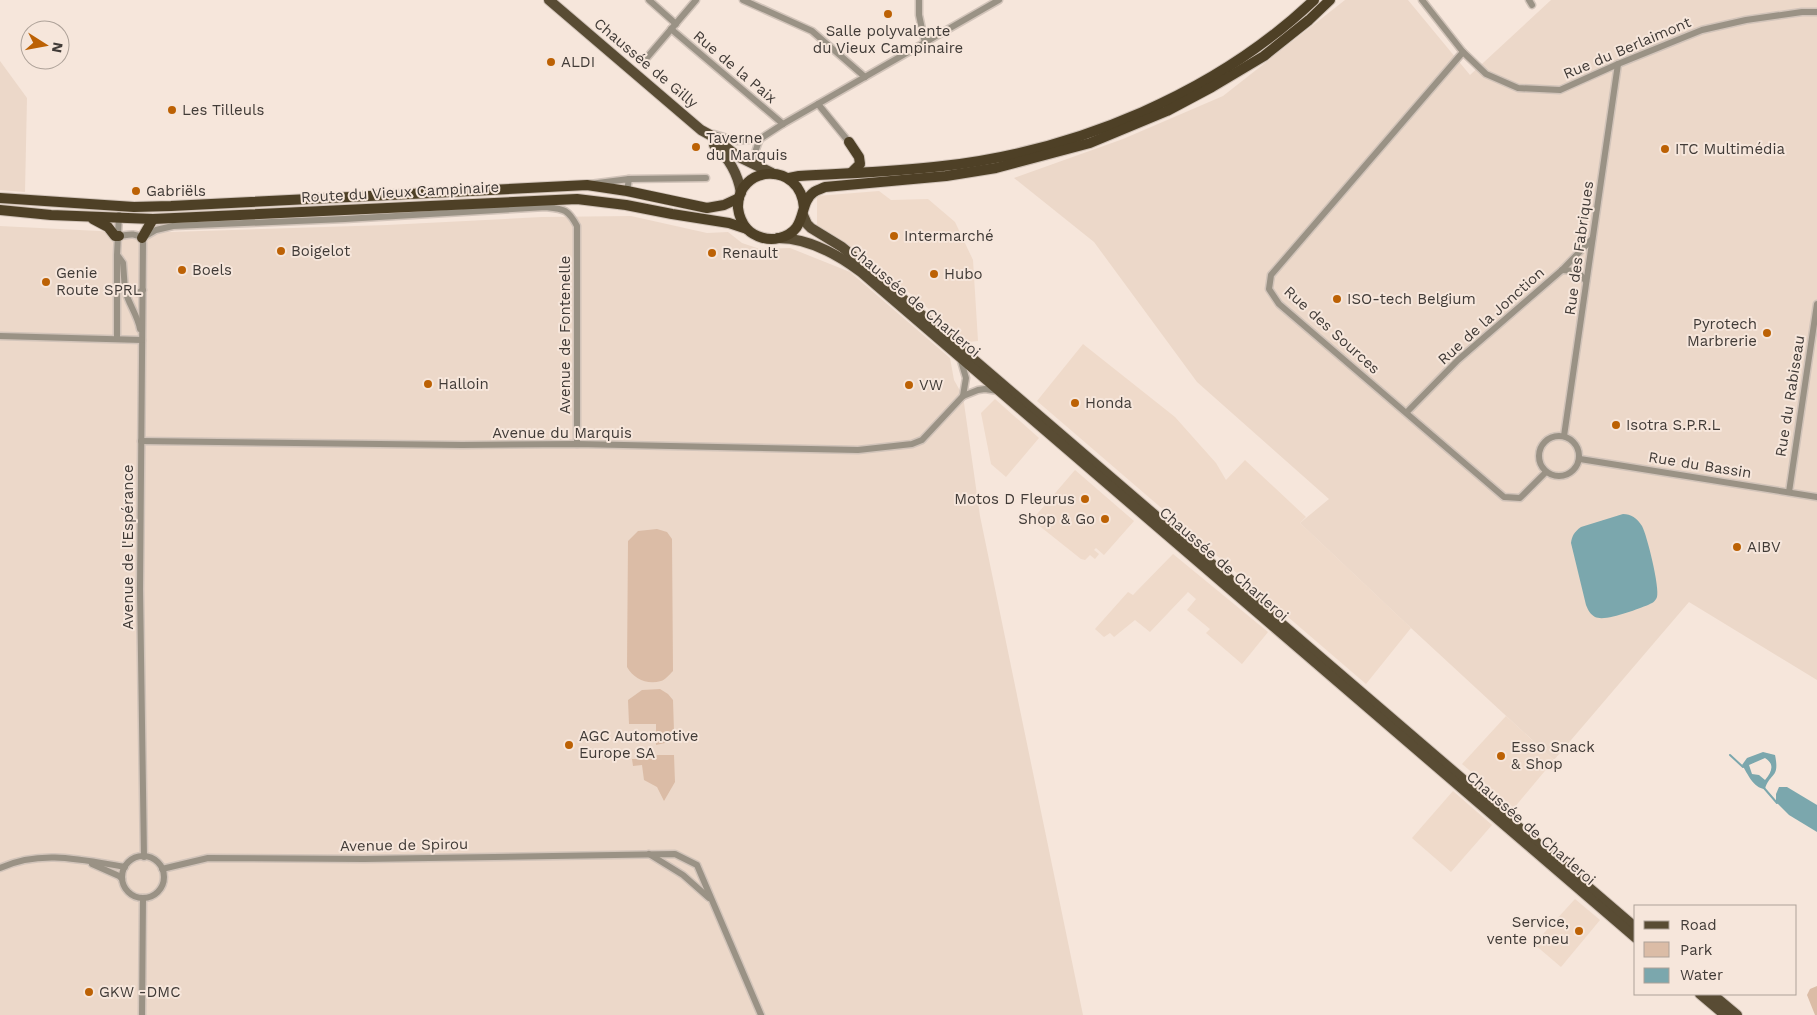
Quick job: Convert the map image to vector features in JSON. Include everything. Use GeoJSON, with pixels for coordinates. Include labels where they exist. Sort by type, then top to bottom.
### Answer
{"type":"FeatureCollection","features":[{"type":"Feature","properties":{"kind":"highway"},"geometry":{"type":"LineString","coordinates":[[789,178],[944,166],[994,158],[1050,145],[1115,124],[1207,79],[1254,49],[1298,16],[1314,0]]}},
{"type":"Feature","properties":{"kind":"highway"},"geometry":{"type":"LineString","coordinates":[[804,212],[801,191],[789,178],[781,174],[772,173],[757,176],[750,180],[740,195],[739,214],[747,228],[761,238],[778,238],[785,236],[796,228],[804,212],[813,192],[824,187],[946,176],[996,168],[1060,152],[1118,132],[1182,103],[1264,56],[1309,20],[1330,0]]}},
{"type":"Feature","properties":{"kind":"highway"},"geometry":{"type":"LineString","coordinates":[[849,142],[859,157],[860,164],[851,173]]}},
{"type":"Feature","properties":{"kind":"highway","name":"Route du Vieux Campinaire"},"geometry":{"type":"LineString","coordinates":[[2,197],[120,206],[171,206],[587,185],[627,191],[707,208],[724,205],[740,195]]}},
{"type":"Feature","properties":{"kind":"highway","name":"Route du Vieux Campinaire"},"geometry":{"type":"LineString","coordinates":[[0,210],[51,215],[153,219],[576,199],[626,205],[729,223],[747,228]]}},
{"type":"Feature","properties":{"kind":"highway"},"geometry":{"type":"LineString","coordinates":[[89,217],[108,227],[115,236],[119,236]]}},
{"type":"Feature","properties":{"kind":"highway"},"geometry":{"type":"LineString","coordinates":[[142,238],[153,219]]}},
{"type":"Feature","properties":{"kind":"main road","name":"Chaussée de Gilly"},"geometry":{"type":"LineString","coordinates":[[549,0],[701,130],[720,150],[735,170],[740,195]]}},
{"type":"Feature","properties":{"kind":"main road","name":"Chaussée de Gilly"},"geometry":{"type":"LineString","coordinates":[[701,130],[712,136],[737,156],[772,173]]}},
{"type":"Feature","properties":{"kind":"main road","name":"Chaussée de Charleroi"},"geometry":{"type":"LineString","coordinates":[[804,212],[807,224],[811,228],[848,252],[1047,428],[1400,731],[1634,936]]}},
{"type":"Feature","properties":{"kind":"main road","name":"Chaussée de Charleroi"},"geometry":{"type":"LineString","coordinates":[[778,238],[800,241],[820,248],[843,260],[868,278],[1000,392],[1047,428]]}},
{"type":"Feature","properties":{"kind":"main road","name":"Chaussée de Charleroi"},"geometry":{"type":"LineString","coordinates":[[1400,731],[1634,926]]}},
{"type":"Feature","properties":{"kind":"main road"},"geometry":{"type":"LineString","coordinates":[[1701,995],[1725,1015]]}},
{"type":"Feature","properties":{"kind":"main road"},"geometry":{"type":"LineString","coordinates":[[1713,995],[1737,1015]]}},
{"type":"Feature","properties":{"kind":"street","name":"Rue de la Paix"},"geometry":{"type":"LineString","coordinates":[[649,0],[674,26],[783,124]]}},
{"type":"Feature","properties":{"kind":"street"},"geometry":{"type":"LineString","coordinates":[[644,61],[696,0]]}},
{"type":"Feature","properties":{"kind":"street"},"geometry":{"type":"LineString","coordinates":[[743,0],[812,32],[865,78]]}},
{"type":"Feature","properties":{"kind":"street"},"geometry":{"type":"LineString","coordinates":[[919,0],[919,15],[925,43]]}},
{"type":"Feature","properties":{"kind":"street"},"geometry":{"type":"LineString","coordinates":[[772,173],[756,161],[754,153],[760,140],[783,124],[999,0]]}},
{"type":"Feature","properties":{"kind":"street","name":"Rue du Berlaimont"},"geometry":{"type":"LineString","coordinates":[[1422,0],[1463,52],[1486,74],[1518,88],[1560,90],[1702,30],[1746,20],[1802,12],[1817,12]]}},
{"type":"Feature","properties":{"kind":"street","name":"Rue des Sources"},"geometry":{"type":"LineString","coordinates":[[1463,52],[1271,275],[1269,289],[1279,304],[1504,497],[1520,498],[1546,472]]}},
{"type":"Feature","properties":{"kind":"street","name":"Rue des Fabriques"},"geometry":{"type":"LineString","coordinates":[[1564,436],[1618,64]]}},
{"type":"Feature","properties":{"kind":"street"},"geometry":{"type":"LineString","coordinates":[[818,104],[849,142]]}},
{"type":"Feature","properties":{"kind":"street"},"geometry":{"type":"LineString","coordinates":[[712,136],[714,134],[737,141],[760,140]]}},
{"type":"Feature","properties":{"kind":"street","name":"Route du Vieux Campinaire"},"geometry":{"type":"LineString","coordinates":[[587,185],[629,179],[706,178]]}},
{"type":"Feature","properties":{"kind":"street"},"geometry":{"type":"LineString","coordinates":[[627,191],[629,179]]}},
{"type":"Feature","properties":{"kind":"street"},"geometry":{"type":"LineString","coordinates":[[117,338],[117,254],[120,206]]}},
{"type":"Feature","properties":{"kind":"street","name":"Avenue de Fontenelle"},"geometry":{"type":"LineString","coordinates":[[142,238],[156,230],[173,226],[345,219],[546,207],[562,208],[571,214],[577,226],[577,444]]}},
{"type":"Feature","properties":{"kind":"street"},"geometry":{"type":"LineString","coordinates":[[119,236],[137,234],[142,238]]}},
{"type":"Feature","properties":{"kind":"street","name":"Avenue de l'Espérance"},"geometry":{"type":"LineString","coordinates":[[142,238],[140,643],[144,857]]}},
{"type":"Feature","properties":{"kind":"street","name":"Rue de la Jonction"},"geometry":{"type":"LineString","coordinates":[[1407,412],[1458,360],[1562,270],[1593,239]]}},
{"type":"Feature","properties":{"kind":"street"},"geometry":{"type":"LineString","coordinates":[[0,336],[142,340],[140,324],[128,302],[125,290],[123,264],[117,254]]}},
{"type":"Feature","properties":{"kind":"street"},"geometry":{"type":"LineString","coordinates":[[1562,270],[1577,271],[1586,282]]}},
{"type":"Feature","properties":{"kind":"street"},"geometry":{"type":"LineString","coordinates":[[125,290],[138,293],[143,290]]}},
{"type":"Feature","properties":{"kind":"street","name":"Rue du Rabiseau"},"geometry":{"type":"LineString","coordinates":[[1789,492],[1817,304]]}},
{"type":"Feature","properties":{"kind":"street"},"geometry":{"type":"LineString","coordinates":[[957,355],[965,370],[966,378],[963,396]]}},
{"type":"Feature","properties":{"kind":"street"},"geometry":{"type":"LineString","coordinates":[[963,396],[985,389],[1000,392]]}},
{"type":"Feature","properties":{"kind":"street","name":"Avenue du Marquis"},"geometry":{"type":"LineString","coordinates":[[141,441],[462,445],[577,444],[858,450],[912,444],[922,440],[963,396]]}},
{"type":"Feature","properties":{"kind":"street"},"geometry":{"type":"LineString","coordinates":[[1564,436],[1578,447],[1580,459],[1574,470],[1569,474],[1557,477],[1546,472],[1539,460],[1541,447],[1551,438],[1564,436]]}},
{"type":"Feature","properties":{"kind":"street","name":"Rue du Bassin"},"geometry":{"type":"LineString","coordinates":[[1580,459],[1817,497]]}},
{"type":"Feature","properties":{"kind":"street","name":"Avenue de Spirou"},"geometry":{"type":"LineString","coordinates":[[648,854],[683,875],[712,900]]}},
{"type":"Feature","properties":{"kind":"street","name":"Avenue de Spirou"},"geometry":{"type":"LineString","coordinates":[[162,869],[208,858],[364,859],[675,854],[697,865],[761,1015]]}},
{"type":"Feature","properties":{"kind":"street"},"geometry":{"type":"LineString","coordinates":[[0,868],[14,861],[46,856],[66,857],[125,867]]}},
{"type":"Feature","properties":{"kind":"street"},"geometry":{"type":"LineString","coordinates":[[87,861],[119,876],[126,890],[143,898],[150,897],[160,889],[163,882],[162,869],[155,860],[144,857],[133,859],[125,867],[122,879]]}},
{"type":"Feature","properties":{"kind":"street"},"geometry":{"type":"LineString","coordinates":[[142,1015],[143,898]]}},
{"type":"Feature","properties":{"kind":"shaded area"},"geometry":{"type":"Polygon","coordinates":[[[1345,0],[1408,0],[1470,75],[1551,0],[1817,0],[1817,680],[1689,602],[1554,760],[1300,523],[1329,499],[1197,382],[1094,242],[1014,178],[1123,139],[1223,96],[1345,0]]]}},
{"type":"Feature","properties":{"kind":"shaded area"},"geometry":{"type":"Polygon","coordinates":[[[0,61],[27,98],[25,192],[0,190],[0,61]]]}},
{"type":"Feature","properties":{"kind":"shaded area"},"geometry":{"type":"Polygon","coordinates":[[[879,191],[891,200],[928,199],[955,222],[973,260],[978,341],[969,342],[872,262],[817,226],[817,196],[879,191]]]}},
{"type":"Feature","properties":{"kind":"shaded area"},"geometry":{"type":"Polygon","coordinates":[[[631,216],[707,233],[728,232],[742,243],[760,249],[790,248],[850,272],[950,358],[954,380],[963,396],[980,516],[1083,1015],[0,1015],[0,226],[139,233],[387,225],[542,217],[631,216]]]}},
{"type":"Feature","properties":{"kind":"shaded area"},"geometry":{"type":"Polygon","coordinates":[[[1083,344],[1175,417],[1216,463],[1226,480],[1245,460],[1306,517],[1300,523],[1411,628],[1366,684],[1037,401],[1083,344]]]}},
{"type":"Feature","properties":{"kind":"shaded area"},"geometry":{"type":"Polygon","coordinates":[[[995,399],[1039,438],[1006,477],[991,464],[981,413],[995,399]]]}},
{"type":"Feature","properties":{"kind":"shaded area"},"geometry":{"type":"Polygon","coordinates":[[[1075,470],[1134,521],[1104,555],[1096,548],[1094,550],[1099,554],[1095,559],[1090,555],[1085,560],[1081,559],[1032,520],[1075,470]]]}},
{"type":"Feature","properties":{"kind":"shaded area"},"geometry":{"type":"Polygon","coordinates":[[[1173,554],[1268,632],[1242,664],[1206,633],[1210,629],[1187,610],[1196,599],[1188,592],[1150,632],[1135,620],[1114,637],[1110,633],[1104,637],[1095,629],[1128,592],[1133,595],[1173,554]]]}},
{"type":"Feature","properties":{"kind":"shaded area"},"geometry":{"type":"Polygon","coordinates":[[[1506,716],[1554,760],[1514,808],[1462,764],[1506,716]]]}},
{"type":"Feature","properties":{"kind":"shaded area"},"geometry":{"type":"Polygon","coordinates":[[[1453,791],[1492,825],[1451,872],[1412,838],[1453,791]]]}},
{"type":"Feature","properties":{"kind":"shaded area"},"geometry":{"type":"Polygon","coordinates":[[[1575,899],[1600,920],[1561,967],[1534,944],[1575,899]]]}},
{"type":"Feature","properties":{"kind":"green space"},"geometry":{"type":"Polygon","coordinates":[[[657,529],[667,532],[672,539],[673,671],[663,680],[651,682],[637,678],[627,667],[628,541],[638,531],[657,529]]]}},
{"type":"Feature","properties":{"kind":"green space"},"geometry":{"type":"Polygon","coordinates":[[[660,689],[673,700],[674,732],[665,743],[656,745],[656,724],[629,724],[628,700],[642,690],[660,689]]]}},
{"type":"Feature","properties":{"kind":"green space"},"geometry":{"type":"Polygon","coordinates":[[[657,755],[674,755],[675,782],[664,801],[657,787],[644,780],[642,765],[633,766],[632,759],[655,759],[657,755]]]}},
{"type":"Feature","properties":{"kind":"green space"},"geometry":{"type":"Polygon","coordinates":[[[1817,986],[1817,1015],[1815,1015],[1807,995],[1810,989],[1817,986]]]}},
{"type":"Feature","properties":{"kind":"water"},"geometry":{"type":"Polygon","coordinates":[[[1623,514],[1636,519],[1642,526],[1655,573],[1657,597],[1651,604],[1629,612],[1606,618],[1595,617],[1589,612],[1586,605],[1571,543],[1572,538],[1581,527],[1623,514]]]}},
{"type":"Feature","properties":{"kind":"water"},"geometry":{"type":"Polygon","coordinates":[[[1763,752],[1775,755],[1775,772],[1765,789],[1754,783],[1742,765],[1747,758],[1763,752]],[[1765,758],[1749,765],[1752,774],[1759,775],[1765,780],[1771,768],[1768,760],[1765,758]]]}},
{"type":"Feature","properties":{"kind":"water"},"geometry":{"type":"Polygon","coordinates":[[[1779,787],[1787,787],[1817,805],[1817,832],[1789,815],[1776,802],[1776,794],[1779,787]]]}},
{"type":"Feature","properties":{"kind":"waterway"},"geometry":{"type":"LineString","coordinates":[[1730,755],[1743,767]]}},
{"type":"Feature","properties":{"kind":"waterway"},"geometry":{"type":"LineString","coordinates":[[1764,788],[1777,803]]}},
{"type":"Feature","properties":{"kind":"place","name":"Salle polyvalente du Vieux Campinaire"},"geometry":{"type":"Point","coordinates":[888,14]}},
{"type":"Feature","properties":{"kind":"place","name":"ALDI"},"geometry":{"type":"Point","coordinates":[551,62]}},
{"type":"Feature","properties":{"kind":"place","name":"Les Tilleuls"},"geometry":{"type":"Point","coordinates":[172,110]}},
{"type":"Feature","properties":{"kind":"place","name":"Taverne du Marquis"},"geometry":{"type":"Point","coordinates":[696,147]}},
{"type":"Feature","properties":{"kind":"place","name":"ITC Multimédia"},"geometry":{"type":"Point","coordinates":[1665,149]}},
{"type":"Feature","properties":{"kind":"place","name":"Gabriëls"},"geometry":{"type":"Point","coordinates":[136,191]}},
{"type":"Feature","properties":{"kind":"place","name":"Intermarché"},"geometry":{"type":"Point","coordinates":[894,236]}},
{"type":"Feature","properties":{"kind":"place","name":"Boigelot"},"geometry":{"type":"Point","coordinates":[281,251]}},
{"type":"Feature","properties":{"kind":"place","name":"Renault"},"geometry":{"type":"Point","coordinates":[712,253]}},
{"type":"Feature","properties":{"kind":"place","name":"Boels"},"geometry":{"type":"Point","coordinates":[182,270]}},
{"type":"Feature","properties":{"kind":"place","name":"Hubo"},"geometry":{"type":"Point","coordinates":[934,274]}},
{"type":"Feature","properties":{"kind":"place","name":"Genie Route SPRL"},"geometry":{"type":"Point","coordinates":[46,282]}},
{"type":"Feature","properties":{"kind":"place","name":"ISO-tech Belgium"},"geometry":{"type":"Point","coordinates":[1337,299]}},
{"type":"Feature","properties":{"kind":"place","name":"Pyrotech Marbrerie"},"geometry":{"type":"Point","coordinates":[1767,333]}},
{"type":"Feature","properties":{"kind":"place","name":"Halloin"},"geometry":{"type":"Point","coordinates":[428,384]}},
{"type":"Feature","properties":{"kind":"place","name":"VW"},"geometry":{"type":"Point","coordinates":[909,385]}},
{"type":"Feature","properties":{"kind":"place","name":"Honda"},"geometry":{"type":"Point","coordinates":[1075,403]}},
{"type":"Feature","properties":{"kind":"place","name":"Isotra S.P.R.L"},"geometry":{"type":"Point","coordinates":[1616,425]}},
{"type":"Feature","properties":{"kind":"place","name":"Motos D Fleurus"},"geometry":{"type":"Point","coordinates":[1085,499]}},
{"type":"Feature","properties":{"kind":"place","name":"Shop & Go"},"geometry":{"type":"Point","coordinates":[1105,519]}},
{"type":"Feature","properties":{"kind":"place","name":"AIBV"},"geometry":{"type":"Point","coordinates":[1737,547]}},
{"type":"Feature","properties":{"kind":"place","name":"AGC Automotive Europe SA"},"geometry":{"type":"Point","coordinates":[569,745]}},
{"type":"Feature","properties":{"kind":"place","name":"Esso Snack & Shop"},"geometry":{"type":"Point","coordinates":[1501,756]}},
{"type":"Feature","properties":{"kind":"place","name":"Service, vente pneu"},"geometry":{"type":"Point","coordinates":[1579,931]}},
{"type":"Feature","properties":{"kind":"place","name":"GKW -DMC"},"geometry":{"type":"Point","coordinates":[89,992]}}]}
